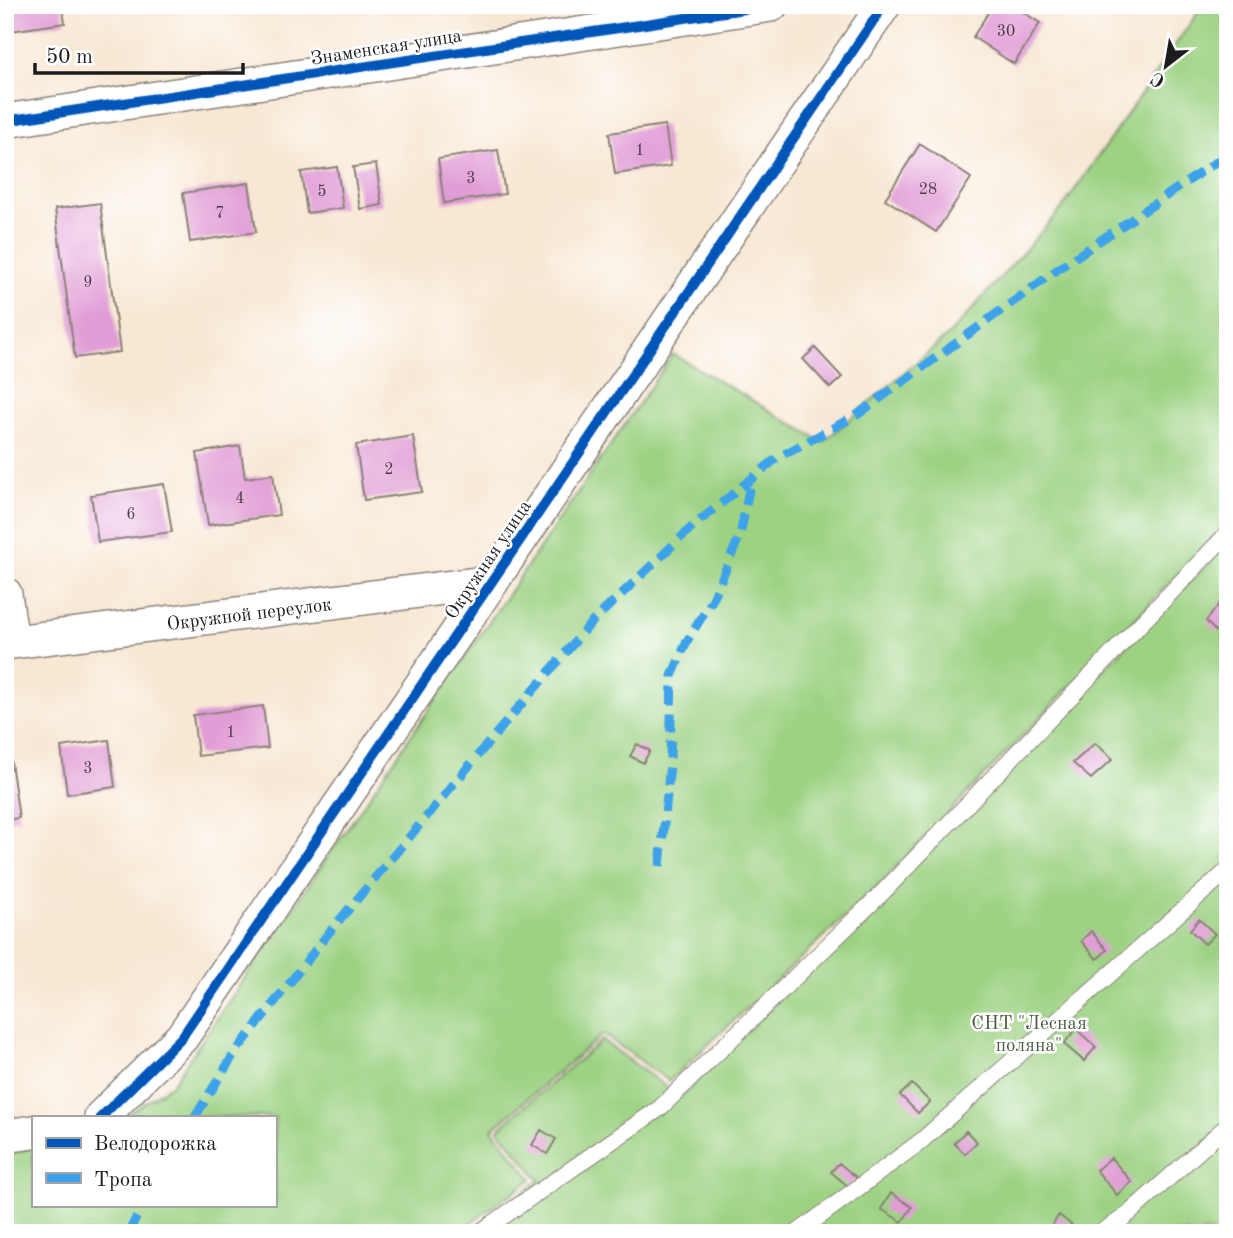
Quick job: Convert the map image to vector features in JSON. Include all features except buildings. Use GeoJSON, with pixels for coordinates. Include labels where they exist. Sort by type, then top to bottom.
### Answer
{"type":"FeatureCollection","features":[{"type":"Feature","properties":{"kind":"street","name":"Знаменская улица"},"geometry":{"type":"LineString","coordinates":[[5,121],[771,5]]}},
{"type":"Feature","properties":{"kind":"street","name":"Окружная улица"},"geometry":{"type":"LineString","coordinates":[[103,1116],[182,1037],[884,5]]}},
{"type":"Feature","properties":{"kind":"street","name":"Окружной переулок"},"geometry":{"type":"LineString","coordinates":[[9,643],[492,582]]}},
{"type":"Feature","properties":{"kind":"street"},"geometry":{"type":"LineString","coordinates":[[5,594],[9,643]]}},
{"type":"Feature","properties":{"kind":"street"},"geometry":{"type":"LineString","coordinates":[[5,1136],[32,1132]]}},
{"type":"Feature","properties":{"kind":"lane"},"geometry":{"type":"LineString","coordinates":[[479,1233],[660,1108],[883,892],[1228,533]]}},
{"type":"Feature","properties":{"kind":"lane"},"geometry":{"type":"LineString","coordinates":[[797,1233],[920,1142],[1228,870]]}},
{"type":"Feature","properties":{"kind":"lane"},"geometry":{"type":"LineString","coordinates":[[1100,1233],[1125,1217],[1228,1125]]}},
{"type":"Feature","properties":{"kind":"green space"},"geometry":{"type":"Polygon","coordinates":[[[1203,5],[1228,5],[1228,522],[876,888],[669,1081],[603,1034],[492,1129],[532,1179],[456,1233],[5,1233],[5,1155],[32,1148],[32,1206],[276,1206],[276,1116],[125,1116],[172,1084],[673,354],[823,442],[951,333],[1061,210],[1203,5]]]}},
{"type":"Feature","properties":{"kind":"green space","name":"СНТ \"Лесная поляна\""},"geometry":{"type":"Polygon","coordinates":[[[1228,543],[1228,1233],[467,1233],[540,1180],[498,1129],[602,1040],[681,1098],[1228,543]]]}},
{"type":"Feature","properties":{"kind":"marked path"},"geometry":{"type":"LineString","coordinates":[[196,1116],[234,1054],[327,935],[489,742],[591,623],[692,527],[777,458],[857,415],[1061,267],[1228,154]]}},
{"type":"Feature","properties":{"kind":"marked path"},"geometry":{"type":"LineString","coordinates":[[660,866],[670,764],[672,676],[687,641],[713,599],[740,535],[751,480]]}},
{"type":"Feature","properties":{"kind":"marked path"},"geometry":{"type":"LineString","coordinates":[[128,1233],[142,1206]]}},
{"type":"Feature","properties":{"kind":"marked path"},"geometry":{"type":"LineString","coordinates":[[5,1226],[10,1233]]}},
{"type":"Feature","properties":{"kind":"cycle path"},"geometry":{"type":"LineString","coordinates":[[5,121],[771,5]]}},
{"type":"Feature","properties":{"kind":"cycle path"},"geometry":{"type":"LineString","coordinates":[[102,1116],[182,1037],[884,5]]}}]}
